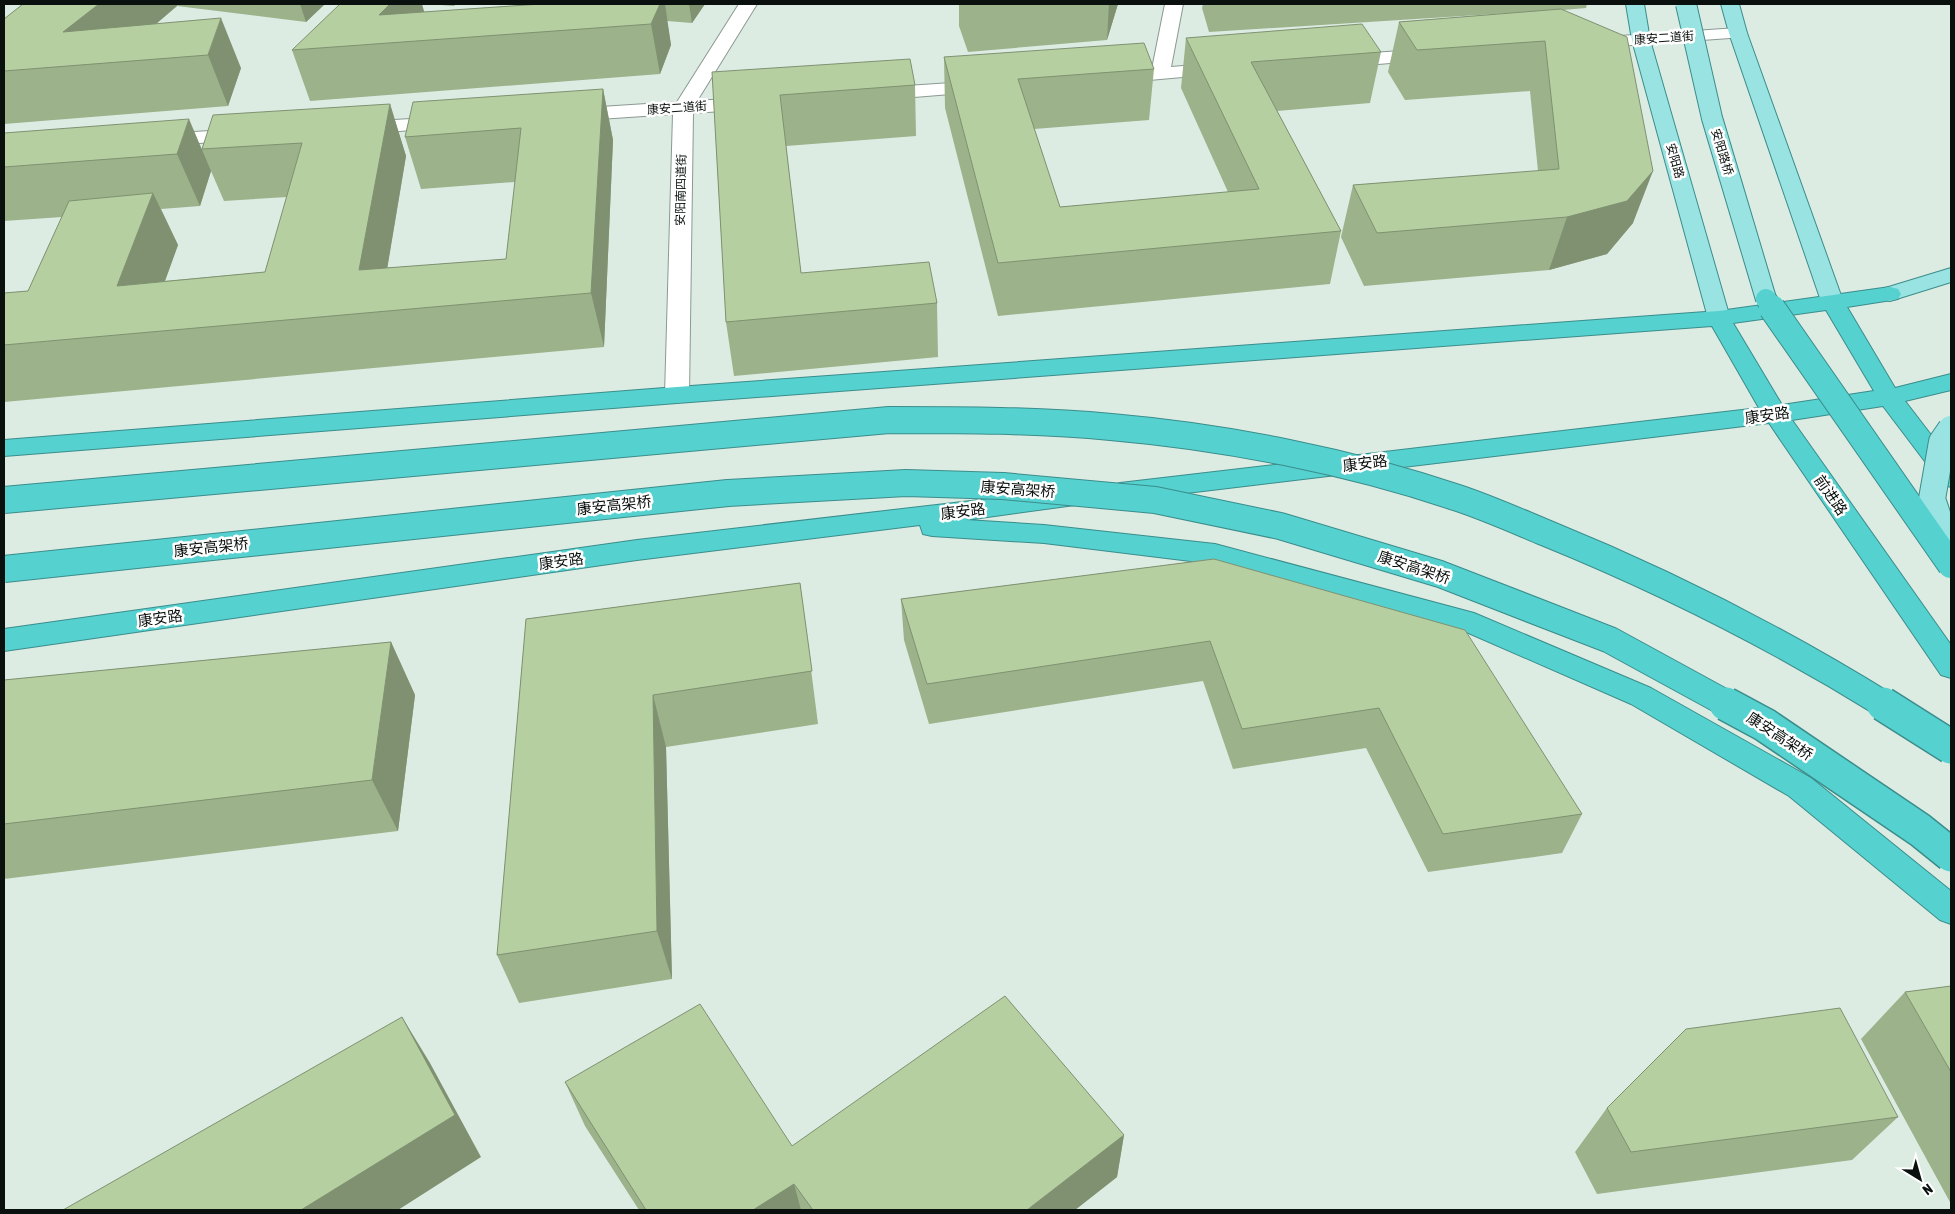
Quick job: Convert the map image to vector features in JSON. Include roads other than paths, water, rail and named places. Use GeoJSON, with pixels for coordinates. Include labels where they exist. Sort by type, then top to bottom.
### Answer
{"type":"FeatureCollection","features":[{"type":"Feature","properties":{"kind":"highway"},"geometry":{"type":"LineString","coordinates":[[4,448],[677,395],[1719,318],[1890,294]]}},
{"type":"Feature","properties":{"kind":"highway"},"geometry":{"type":"LineString","coordinates":[[1766,299],[1951,564]]}},
{"type":"Feature","properties":{"kind":"highway"},"geometry":{"type":"LineString","coordinates":[[1832,301],[1889,397],[1950,476]]}},
{"type":"Feature","properties":{"kind":"highway","name":"前进路"},"geometry":{"type":"LineString","coordinates":[[1719,318],[1774,414],[1951,667]]}},
{"type":"Feature","properties":{"kind":"highway","name":"康安路"},"geometry":{"type":"LineString","coordinates":[[4,640],[637,550],[1774,414],[1889,397],[1951,382]]}},
{"type":"Feature","properties":{"kind":"highway"},"geometry":{"type":"LineString","coordinates":[[4,500],[889,420],[1066,423],[1203,438],[1281,453],[1444,494],[1601,554],[1751,626],[1951,747]]}},
{"type":"Feature","properties":{"kind":"highway","name":"康安高架桥"},"geometry":{"type":"LineString","coordinates":[[4,569],[728,493],[818,487],[906,483],[1003,486],[1155,500],[1280,526],[1440,574],[1610,640],[1765,724],[1920,830],[1951,855]]}},
{"type":"Feature","properties":{"kind":"highway"},"geometry":{"type":"LineString","coordinates":[[861,523],[1044,534],[1215,554],[1464,620],[1641,696],[1800,787],[1951,910]]}},
{"type":"Feature","properties":{"kind":"main road","name":"安阳路"},"geometry":{"type":"LineString","coordinates":[[1635,4],[1641,40],[1719,318]]}},
{"type":"Feature","properties":{"kind":"main road","name":"安阳路桥"},"geometry":{"type":"LineString","coordinates":[[1686,4],[1712,118],[1766,299]]}},
{"type":"Feature","properties":{"kind":"main road"},"geometry":{"type":"LineString","coordinates":[[1730,4],[1738,33],[1832,301]]}},
{"type":"Feature","properties":{"kind":"main road"},"geometry":{"type":"LineString","coordinates":[[1890,294],[1951,275]]}},
{"type":"Feature","properties":{"kind":"main road"},"geometry":{"type":"LineString","coordinates":[[1951,429],[1942,442],[1932,499],[1951,556]]}},
{"type":"Feature","properties":{"kind":"street"},"geometry":{"type":"LineString","coordinates":[[683,108],[748,4]]}},
{"type":"Feature","properties":{"kind":"street"},"geometry":{"type":"LineString","coordinates":[[1160,74],[1174,4]]}},
{"type":"Feature","properties":{"kind":"street","name":"康安二道街"},"geometry":{"type":"LineString","coordinates":[[1573,45],[1738,33]]}},
{"type":"Feature","properties":{"kind":"street"},"geometry":{"type":"LineString","coordinates":[[1327,62],[1445,54]]}},
{"type":"Feature","properties":{"kind":"street"},"geometry":{"type":"LineString","coordinates":[[1101,78],[1239,68]]}},
{"type":"Feature","properties":{"kind":"street"},"geometry":{"type":"LineString","coordinates":[[862,95],[1001,85]]}},
{"type":"Feature","properties":{"kind":"street","name":"康安二道街"},"geometry":{"type":"LineString","coordinates":[[555,116],[772,102]]}},
{"type":"Feature","properties":{"kind":"street","name":"安阳南四道街"},"geometry":{"type":"LineString","coordinates":[[677,395],[683,108]]}},
{"type":"Feature","properties":{"kind":"street"},"geometry":{"type":"LineString","coordinates":[[338,129],[466,121]]}},
{"type":"Feature","properties":{"kind":"street"},"geometry":{"type":"LineString","coordinates":[[142,141],[260,134]]}}]}
